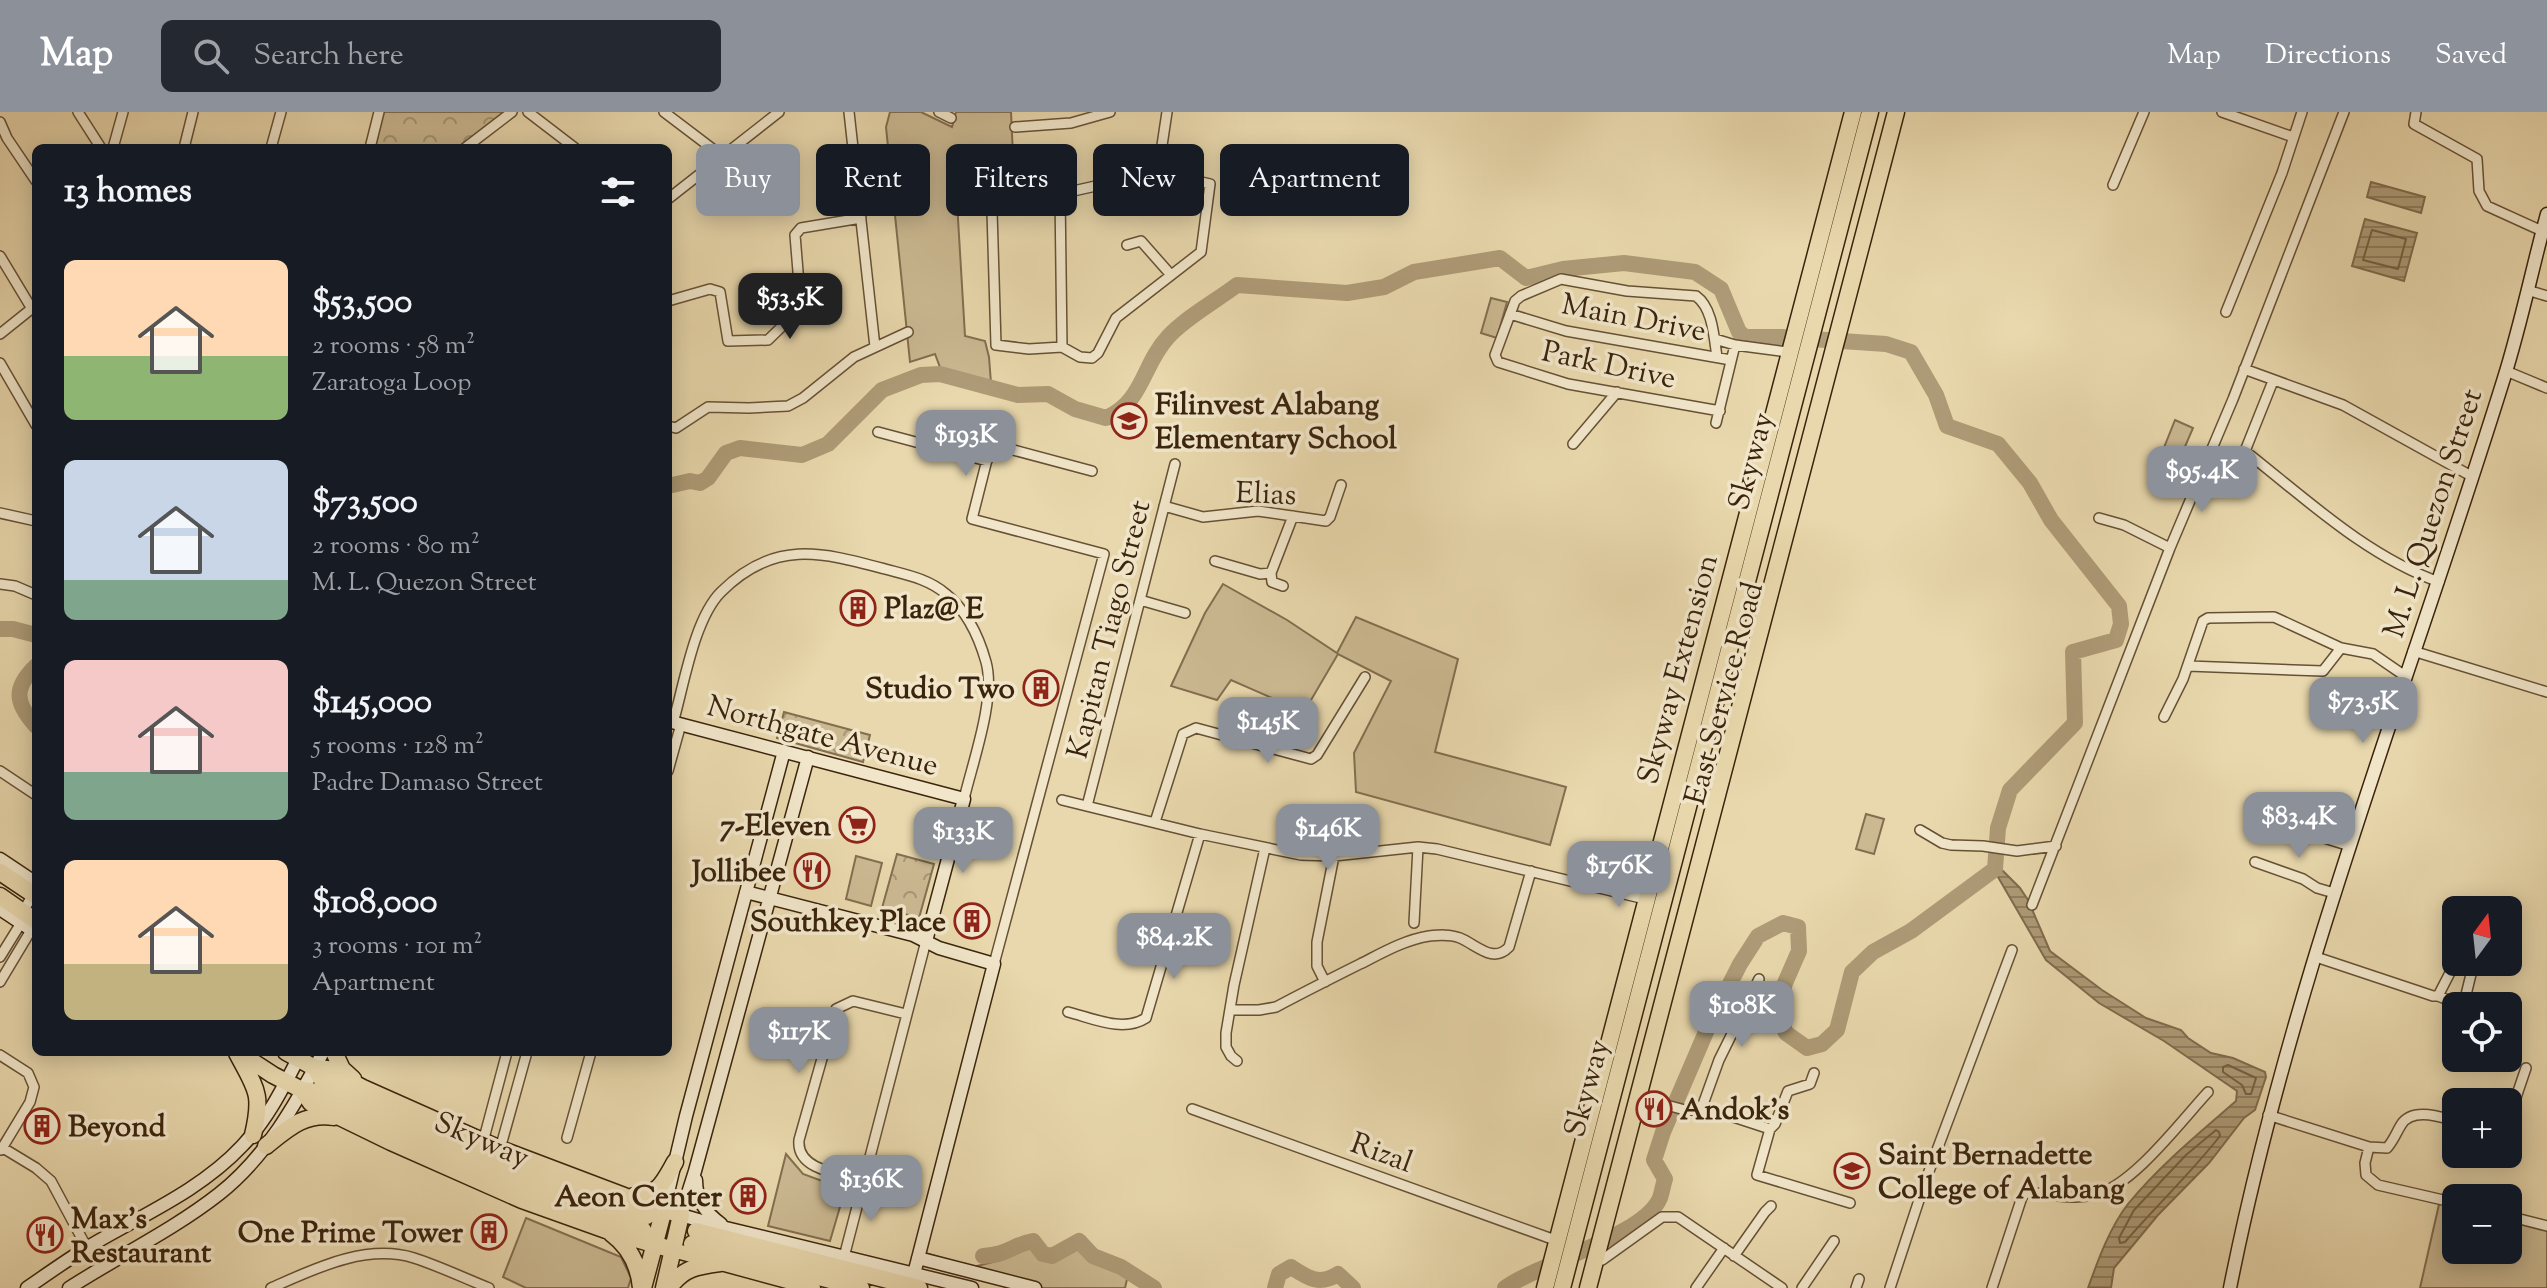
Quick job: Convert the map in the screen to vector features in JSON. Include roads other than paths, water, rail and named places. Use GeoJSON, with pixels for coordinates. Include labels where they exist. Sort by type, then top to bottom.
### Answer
{"type":"FeatureCollection","features":[{"type":"Feature","properties":{"kind":"highway","name":"Skyway Extension"},"geometry":{"type":"LineString","coordinates":[[1544,1288],[1851,112]]}},
{"type":"Feature","properties":{"kind":"highway"},"geometry":{"type":"LineString","coordinates":[[1564,1285],[1563,1242],[1796,341],[1868,112]]}},
{"type":"Feature","properties":{"kind":"highway","name":"Skyway"},"geometry":{"type":"LineString","coordinates":[[1564,1285],[1868,112]]}},
{"type":"Feature","properties":{"kind":"highway","name":"Skyway"},"geometry":{"type":"LineString","coordinates":[[1564,1285],[1878,112]]}},
{"type":"Feature","properties":{"kind":"highway"},"geometry":{"type":"LineString","coordinates":[[1579,1288],[1597,1259],[1594,1230],[1834,341],[1886,112]]}},
{"type":"Feature","properties":{"kind":"highway"},"geometry":{"type":"LineString","coordinates":[[1588,1288],[1896,112]]}},
{"type":"Feature","properties":{"kind":"highway"},"geometry":{"type":"LineString","coordinates":[[0,872],[32,889]]}},
{"type":"Feature","properties":{"kind":"highway"},"geometry":{"type":"LineString","coordinates":[[0,896],[31,923]]}},
{"type":"Feature","properties":{"kind":"highway"},"geometry":{"type":"LineString","coordinates":[[239,1056],[258,1094],[259,1140],[314,1116],[333,1116],[345,1120]]}},
{"type":"Feature","properties":{"kind":"highway"},"geometry":{"type":"LineString","coordinates":[[244,1056],[302,1090],[311,1103],[522,1200],[673,1250]]}},
{"type":"Feature","properties":{"kind":"highway"},"geometry":{"type":"LineString","coordinates":[[298,1056],[315,1068],[327,1069],[483,1142],[681,1215],[666,1288]]}},
{"type":"Feature","properties":{"kind":"highway"},"geometry":{"type":"LineString","coordinates":[[336,1056],[342,1069],[363,1088]]}},
{"type":"Feature","properties":{"kind":"highway","name":"Skyway"},"geometry":{"type":"LineString","coordinates":[[302,1090],[316,1092],[425,1145],[528,1189],[645,1223],[465,1147],[322,1080],[315,1068]]}},
{"type":"Feature","properties":{"kind":"highway"},"geometry":{"type":"LineString","coordinates":[[624,1196],[654,1193],[661,1187],[675,1162]]}},
{"type":"Feature","properties":{"kind":"highway"},"geometry":{"type":"LineString","coordinates":[[642,1288],[664,1209]]}},
{"type":"Feature","properties":{"kind":"highway"},"geometry":{"type":"LineString","coordinates":[[606,1230],[626,1246],[635,1260],[642,1288]]}},
{"type":"Feature","properties":{"kind":"highway"},"geometry":{"type":"LineString","coordinates":[[861,1288],[694,1237],[917,1281]]}},
{"type":"Feature","properties":{"kind":"highway"},"geometry":{"type":"LineString","coordinates":[[666,1288],[685,1270],[720,1263]]}},
{"type":"Feature","properties":{"kind":"main road"},"geometry":{"type":"LineString","coordinates":[[1544,1288],[1551,1257],[1563,1242],[1645,899],[1796,341],[1851,112]]}},
{"type":"Feature","properties":{"kind":"main road","name":"East Service Road"},"geometry":{"type":"LineString","coordinates":[[1595,1288],[1597,1259],[1613,1219],[1644,1099],[1834,341],[1902,112]]}},
{"type":"Feature","properties":{"kind":"main road","name":"M. L. Quezon Street"},"geometry":{"type":"LineString","coordinates":[[2230,1288],[2268,1115],[2334,893],[2506,371],[2547,214]]}},
{"type":"Feature","properties":{"kind":"main road","name":"Northgate Avenue"},"geometry":{"type":"LineString","coordinates":[[674,723],[964,799]]}},
{"type":"Feature","properties":{"kind":"main road"},"geometry":{"type":"LineString","coordinates":[[664,1209],[784,751]]}},
{"type":"Feature","properties":{"kind":"main road"},"geometry":{"type":"LineString","coordinates":[[808,757],[681,1215],[844,1257],[917,1281],[972,1288]]}},
{"type":"Feature","properties":{"kind":"main road"},"geometry":{"type":"LineString","coordinates":[[926,941],[964,799]]}},
{"type":"Feature","properties":{"kind":"main road"},"geometry":{"type":"LineString","coordinates":[[0,859],[32,888]]}},
{"type":"Feature","properties":{"kind":"main road"},"geometry":{"type":"LineString","coordinates":[[746,892],[913,935],[939,948],[994,964],[918,1258],[917,1281]]}},
{"type":"Feature","properties":{"kind":"main road"},"geometry":{"type":"LineString","coordinates":[[0,909],[31,923]]}},
{"type":"Feature","properties":{"kind":"main road"},"geometry":{"type":"LineString","coordinates":[[69,1288],[219,1194],[253,1162],[259,1140],[294,1056]]}},
{"type":"Feature","properties":{"kind":"main road"},"geometry":{"type":"LineString","coordinates":[[27,1288],[87,1248],[181,1194],[259,1140],[302,1090],[321,1056]]}},
{"type":"Feature","properties":{"kind":"main road"},"geometry":{"type":"LineString","coordinates":[[695,1171],[701,1205],[707,1214],[726,1228]]}},
{"type":"Feature","properties":{"kind":"main road"},"geometry":{"type":"LineString","coordinates":[[87,1248],[99,1269]]}},
{"type":"Feature","properties":{"kind":"main road"},"geometry":{"type":"LineString","coordinates":[[673,1250],[813,1288]]}},
{"type":"Feature","properties":{"kind":"main road"},"geometry":{"type":"LineString","coordinates":[[918,1258],[1035,1288]]}},
{"type":"Feature","properties":{"kind":"street"},"geometry":{"type":"LineString","coordinates":[[78,112],[98,144]]}},
{"type":"Feature","properties":{"kind":"street"},"geometry":{"type":"LineString","coordinates":[[114,144],[123,112]]}},
{"type":"Feature","properties":{"kind":"street"},"geometry":{"type":"LineString","coordinates":[[185,144],[193,112]]}},
{"type":"Feature","properties":{"kind":"street"},"geometry":{"type":"LineString","coordinates":[[272,144],[281,112]]}},
{"type":"Feature","properties":{"kind":"street"},"geometry":{"type":"LineString","coordinates":[[371,144],[379,112]]}},
{"type":"Feature","properties":{"kind":"street"},"geometry":{"type":"LineString","coordinates":[[470,144],[512,112]]}},
{"type":"Feature","properties":{"kind":"street"},"geometry":{"type":"LineString","coordinates":[[528,112],[570,144]]}},
{"type":"Feature","properties":{"kind":"street"},"geometry":{"type":"LineString","coordinates":[[664,112],[706,144]]}},
{"type":"Feature","properties":{"kind":"street"},"geometry":{"type":"LineString","coordinates":[[738,144],[779,112]]}},
{"type":"Feature","properties":{"kind":"street"},"geometry":{"type":"LineString","coordinates":[[849,112],[875,347]]}},
{"type":"Feature","properties":{"kind":"street"},"geometry":{"type":"LineString","coordinates":[[939,112],[951,118]]}},
{"type":"Feature","properties":{"kind":"street"},"geometry":{"type":"LineString","coordinates":[[1015,127],[1071,123],[1110,112]]}},
{"type":"Feature","properties":{"kind":"street"},"geometry":{"type":"LineString","coordinates":[[1162,144],[1167,112]]}},
{"type":"Feature","properties":{"kind":"street"},"geometry":{"type":"LineString","coordinates":[[2113,185],[2144,112]]}},
{"type":"Feature","properties":{"kind":"street"},"geometry":{"type":"LineString","coordinates":[[2226,312],[2278,184],[2302,112]]}},
{"type":"Feature","properties":{"kind":"street"},"geometry":{"type":"LineString","coordinates":[[2032,905],[2344,112]]}},
{"type":"Feature","properties":{"kind":"street"},"geometry":{"type":"LineString","coordinates":[[2416,112],[2414,124],[2477,159],[2479,191],[2487,206],[2542,231]]}},
{"type":"Feature","properties":{"kind":"street"},"geometry":{"type":"LineString","coordinates":[[2228,113],[2293,137]]}},
{"type":"Feature","properties":{"kind":"street"},"geometry":{"type":"LineString","coordinates":[[0,122],[32,175]]}},
{"type":"Feature","properties":{"kind":"street"},"geometry":{"type":"LineString","coordinates":[[672,196],[696,177]]}},
{"type":"Feature","properties":{"kind":"street"},"geometry":{"type":"LineString","coordinates":[[992,216],[996,345],[1029,349],[1062,347],[1080,357],[1092,358],[1098,353],[1116,318],[1201,252],[1210,184],[1204,183]]}},
{"type":"Feature","properties":{"kind":"street"},"geometry":{"type":"LineString","coordinates":[[1062,347],[1060,194],[1093,187]]}},
{"type":"Feature","properties":{"kind":"street"},"geometry":{"type":"LineString","coordinates":[[672,300],[710,289],[720,292],[728,341],[768,340],[801,308],[795,235],[801,228],[861,218]]}},
{"type":"Feature","properties":{"kind":"street"},"geometry":{"type":"LineString","coordinates":[[1127,245],[1141,241],[1171,275]]}},
{"type":"Feature","properties":{"kind":"street"},"geometry":{"type":"LineString","coordinates":[[0,256],[32,305]]}},
{"type":"Feature","properties":{"kind":"street"},"geometry":{"type":"LineString","coordinates":[[1510,314],[1515,301],[1521,296],[1561,279],[1627,291],[1696,296],[1703,301],[1708,312],[1717,357]]}},
{"type":"Feature","properties":{"kind":"street"},"geometry":{"type":"LineString","coordinates":[[2527,290],[2547,296]]}},
{"type":"Feature","properties":{"kind":"street"},"geometry":{"type":"LineString","coordinates":[[0,334],[32,310]]}},
{"type":"Feature","properties":{"kind":"street","name":"Main Drive"},"geometry":{"type":"LineString","coordinates":[[1510,314],[1566,331],[1731,360],[1735,345],[1796,341]]}},
{"type":"Feature","properties":{"kind":"street","name":"Park Drive"},"geometry":{"type":"LineString","coordinates":[[1510,314],[1495,355],[1498,362],[1568,384],[1720,411]]}},
{"type":"Feature","properties":{"kind":"street"},"geometry":{"type":"LineString","coordinates":[[672,427],[676,428],[708,407],[788,406],[803,398],[854,357],[908,332]]}},
{"type":"Feature","properties":{"kind":"street"},"geometry":{"type":"LineString","coordinates":[[1715,339],[1735,345]]}},
{"type":"Feature","properties":{"kind":"street"},"geometry":{"type":"LineString","coordinates":[[1716,423],[1731,360]]}},
{"type":"Feature","properties":{"kind":"street"},"geometry":{"type":"LineString","coordinates":[[0,363],[32,418]]}},
{"type":"Feature","properties":{"kind":"street"},"geometry":{"type":"LineString","coordinates":[[2244,369],[2343,405],[2473,477]]}},
{"type":"Feature","properties":{"kind":"street"},"geometry":{"type":"LineString","coordinates":[[2506,371],[2547,388]]}},
{"type":"Feature","properties":{"kind":"street"},"geometry":{"type":"LineString","coordinates":[[2273,381],[2245,451],[2365,543],[2410,571],[2439,582]]}},
{"type":"Feature","properties":{"kind":"street"},"geometry":{"type":"LineString","coordinates":[[1573,444],[1617,392]]}},
{"type":"Feature","properties":{"kind":"street"},"geometry":{"type":"LineString","coordinates":[[878,432],[987,461]]}},
{"type":"Feature","properties":{"kind":"street"},"geometry":{"type":"LineString","coordinates":[[994,964],[1104,554],[972,519],[991,444],[1092,471]]}},
{"type":"Feature","properties":{"kind":"street","name":"Kapitan Tiago Street"},"geometry":{"type":"LineString","coordinates":[[1087,806],[1175,464]]}},
{"type":"Feature","properties":{"kind":"street","name":"Elias"},"geometry":{"type":"LineString","coordinates":[[1164,506],[1203,517],[1258,511],[1328,521],[1341,485]]}},
{"type":"Feature","properties":{"kind":"street"},"geometry":{"type":"LineString","coordinates":[[0,513],[32,520]]}},
{"type":"Feature","properties":{"kind":"street"},"geometry":{"type":"LineString","coordinates":[[1283,586],[1272,582],[1271,573],[1293,516]]}},
{"type":"Feature","properties":{"kind":"street"},"geometry":{"type":"LineString","coordinates":[[2099,518],[2124,525],[2170,548]]}},
{"type":"Feature","properties":{"kind":"street"},"geometry":{"type":"LineString","coordinates":[[674,723],[699,629],[720,593],[754,567],[772,559],[804,552],[845,558],[927,581],[947,594],[972,626],[987,664],[989,697],[964,799]]}},
{"type":"Feature","properties":{"kind":"street"},"geometry":{"type":"LineString","coordinates":[[1215,561],[1260,574],[1271,573]]}},
{"type":"Feature","properties":{"kind":"street"},"geometry":{"type":"LineString","coordinates":[[0,584],[32,593]]}},
{"type":"Feature","properties":{"kind":"street"},"geometry":{"type":"LineString","coordinates":[[1140,600],[1185,613]]}},
{"type":"Feature","properties":{"kind":"street"},"geometry":{"type":"LineString","coordinates":[[2164,717],[2188,666],[2203,621],[2208,618],[2274,617],[2341,648],[2373,654],[2405,676]]}},
{"type":"Feature","properties":{"kind":"street"},"geometry":{"type":"LineString","coordinates":[[2188,666],[2323,671],[2341,648]]}},
{"type":"Feature","properties":{"kind":"street"},"geometry":{"type":"LineString","coordinates":[[2413,651],[2547,692]]}},
{"type":"Feature","properties":{"kind":"street"},"geometry":{"type":"LineString","coordinates":[[1155,822],[1183,734],[1187,730],[1196,728],[1311,759],[1317,755],[1365,677]]}},
{"type":"Feature","properties":{"kind":"street"},"geometry":{"type":"LineString","coordinates":[[0,771],[32,792]]}},
{"type":"Feature","properties":{"kind":"street"},"geometry":{"type":"LineString","coordinates":[[1062,800],[1200,834],[1315,856],[1418,847],[1437,849],[1645,899]]}},
{"type":"Feature","properties":{"kind":"street"},"geometry":{"type":"LineString","coordinates":[[2295,829],[2350,846]]}},
{"type":"Feature","properties":{"kind":"street"},"geometry":{"type":"LineString","coordinates":[[1920,830],[1945,844],[2017,851],[2056,846]]}},
{"type":"Feature","properties":{"kind":"street"},"geometry":{"type":"LineString","coordinates":[[1068,1012],[1122,1025],[1137,1024],[1146,1018],[1200,834]]}},
{"type":"Feature","properties":{"kind":"street"},"geometry":{"type":"LineString","coordinates":[[1414,923],[1418,847]]}},
{"type":"Feature","properties":{"kind":"street"},"geometry":{"type":"LineString","coordinates":[[1237,1061],[1226,1047],[1265,848]]}},
{"type":"Feature","properties":{"kind":"street"},"geometry":{"type":"LineString","coordinates":[[1325,982],[1317,966],[1317,942],[1334,856]]}},
{"type":"Feature","properties":{"kind":"street"},"geometry":{"type":"LineString","coordinates":[[2255,862],[2334,893]]}},
{"type":"Feature","properties":{"kind":"street"},"geometry":{"type":"LineString","coordinates":[[1231,1010],[1276,1007],[1401,943],[1428,936],[1460,938],[1483,951],[1495,955],[1503,953],[1509,947],[1531,871]]}},
{"type":"Feature","properties":{"kind":"street"},"geometry":{"type":"LineString","coordinates":[[0,957],[31,923]]}},
{"type":"Feature","properties":{"kind":"street"},"geometry":{"type":"LineString","coordinates":[[0,982],[31,923]]}},
{"type":"Feature","properties":{"kind":"street"},"geometry":{"type":"LineString","coordinates":[[844,1257],[926,941]]}},
{"type":"Feature","properties":{"kind":"street"},"geometry":{"type":"LineString","coordinates":[[1890,1288],[1925,1182],[2012,950]]}},
{"type":"Feature","properties":{"kind":"street"},"geometry":{"type":"LineString","coordinates":[[2316,957],[2458,1004],[2464,1003],[2471,976]]}},
{"type":"Feature","properties":{"kind":"street"},"geometry":{"type":"LineString","coordinates":[[2438,996],[2448,976]]}},
{"type":"Feature","properties":{"kind":"street"},"geometry":{"type":"LineString","coordinates":[[1701,1110],[1719,1060],[1759,979]]}},
{"type":"Feature","properties":{"kind":"street"},"geometry":{"type":"LineString","coordinates":[[865,1180],[811,1164],[803,1159],[798,1148],[799,1140],[836,1009],[853,1001],[906,1014]]}},
{"type":"Feature","properties":{"kind":"street"},"geometry":{"type":"LineString","coordinates":[[0,1055],[25,1070],[34,1087],[30,1102],[1,1150],[36,1168],[51,1181],[87,1248]]}},
{"type":"Feature","properties":{"kind":"street"},"geometry":{"type":"LineString","coordinates":[[483,1142],[506,1056]]}},
{"type":"Feature","properties":{"kind":"street"},"geometry":{"type":"LineString","coordinates":[[500,1149],[526,1056]]}},
{"type":"Feature","properties":{"kind":"street"},"geometry":{"type":"LineString","coordinates":[[567,1138],[586,1056]]}},
{"type":"Feature","properties":{"kind":"street"},"geometry":{"type":"LineString","coordinates":[[2519,1088],[2526,1068]]}},
{"type":"Feature","properties":{"kind":"street"},"geometry":{"type":"LineString","coordinates":[[1814,1073],[1810,1084],[1788,1091],[1770,1129],[1757,1175],[1850,1203]]}},
{"type":"Feature","properties":{"kind":"street"},"geometry":{"type":"LineString","coordinates":[[1992,1288],[2022,1197],[2027,1192],[2083,1197],[2110,1190],[2137,1169],[2208,1092]]}},
{"type":"Feature","properties":{"kind":"street"},"geometry":{"type":"LineString","coordinates":[[1644,1099],[1680,1109],[1712,1110],[1770,1129]]}},
{"type":"Feature","properties":{"kind":"street","name":"Rizal"},"geometry":{"type":"LineString","coordinates":[[1192,1109],[1563,1242]]}},
{"type":"Feature","properties":{"kind":"street"},"geometry":{"type":"LineString","coordinates":[[2268,1115],[2369,1147],[2387,1148],[2408,1117],[2430,1114],[2442,1117]]}},
{"type":"Feature","properties":{"kind":"street"},"geometry":{"type":"LineString","coordinates":[[2369,1147],[2366,1175],[2378,1185],[2442,1200]]}},
{"type":"Feature","properties":{"kind":"street"},"geometry":{"type":"LineString","coordinates":[[1734,1256],[1771,1206]]}},
{"type":"Feature","properties":{"kind":"street"},"geometry":{"type":"LineString","coordinates":[[1597,1259],[1662,1217],[1678,1217],[1782,1288]]}},
{"type":"Feature","properties":{"kind":"street"},"geometry":{"type":"LineString","coordinates":[[2522,1220],[2547,1226]]}},
{"type":"Feature","properties":{"kind":"street"},"geometry":{"type":"LineString","coordinates":[[1802,1288],[1834,1241]]}},
{"type":"Feature","properties":{"kind":"street"},"geometry":{"type":"LineString","coordinates":[[1696,1288],[1724,1248]]}},
{"type":"Feature","properties":{"kind":"street"},"geometry":{"type":"LineString","coordinates":[[271,1288],[333,1263],[366,1254],[388,1253],[412,1257],[489,1288]]}},
{"type":"Feature","properties":{"kind":"water"},"geometry":{"type":"Polygon","coordinates":[[[2371,182],[2425,197],[2421,213],[2367,197],[2371,182]]]}},
{"type":"Feature","properties":{"kind":"water"},"geometry":{"type":"Polygon","coordinates":[[[2365,219],[2417,233],[2404,281],[2352,266],[2365,219]]]}},
{"type":"Feature","properties":{"kind":"water"},"geometry":{"type":"Polygon","coordinates":[[[1999,867],[2028,900],[2050,951],[2146,1018],[2181,1030],[2211,1053],[2233,1058],[2265,1072],[2255,1110],[2244,1118],[2209,1163],[2158,1215],[2114,1268],[2111,1288],[2088,1288],[2105,1244],[2122,1213],[2166,1163],[2236,1101],[2237,1091],[2164,1041],[2099,1003],[2046,960],[1994,870],[1999,867]]]}},
{"type":"Feature","properties":{"kind":"waterway"},"geometry":{"type":"LineString","coordinates":[[672,485],[690,481],[700,483],[708,478],[726,453],[740,448],[802,455],[828,444],[882,390],[921,375],[940,374],[1018,395],[1048,394],[1075,409],[1106,418],[1128,402],[1168,337],[1237,285],[1347,293],[1384,287],[1414,272],[1500,258],[1526,278],[1563,269],[1624,263],[1695,272],[1721,289],[1739,332],[1745,337],[1886,344],[1911,352],[1936,395],[1947,426],[1998,444],[2030,483],[2051,520],[2119,606],[2121,624],[2116,640],[2073,652],[2075,723],[2010,790],[1998,828],[1995,869]]}},
{"type":"Feature","properties":{"kind":"waterway"},"geometry":{"type":"LineString","coordinates":[[0,629],[32,634]]}},
{"type":"Feature","properties":{"kind":"waterway"},"geometry":{"type":"LineString","coordinates":[[32,671],[20,689],[21,703],[32,721]]}},
{"type":"Feature","properties":{"kind":"waterway"},"geometry":{"type":"LineString","coordinates":[[1505,1288],[1613,1237],[1650,1212],[1660,1198],[1665,1179],[1654,1160],[1663,1132],[1709,1025],[1758,936],[1783,923],[1798,927],[1799,951],[1777,1012],[1786,1033],[1807,1048],[1822,1044],[1837,1030],[1852,972],[1873,952],[1911,931],[1995,869]]}},
{"type":"Feature","properties":{"kind":"waterway"},"geometry":{"type":"LineString","coordinates":[[983,1256],[1033,1241],[1043,1254],[1052,1256],[1079,1241],[1093,1256],[1121,1267],[1154,1288]]}},
{"type":"Feature","properties":{"kind":"waterway"},"geometry":{"type":"LineString","coordinates":[[1275,1288],[1279,1274],[1291,1267],[1319,1280],[1338,1274],[1353,1288]]}},
{"type":"Feature","properties":{"kind":"place","name":"Filinvest Alabang Elementary School"},"geometry":{"type":"Point","coordinates":[1129,421]}},
{"type":"Feature","properties":{"kind":"place","name":"Plaz@ E"},"geometry":{"type":"Point","coordinates":[858,608]}},
{"type":"Feature","properties":{"kind":"place","name":"Studio Two"},"geometry":{"type":"Point","coordinates":[1041,688]}},
{"type":"Feature","properties":{"kind":"place","name":"7-Eleven"},"geometry":{"type":"Point","coordinates":[857,825]}},
{"type":"Feature","properties":{"kind":"place","name":"Jollibee"},"geometry":{"type":"Point","coordinates":[812,871]}},
{"type":"Feature","properties":{"kind":"place","name":"Southkey Place"},"geometry":{"type":"Point","coordinates":[972,921]}},
{"type":"Feature","properties":{"kind":"place","name":"Andok's"},"geometry":{"type":"Point","coordinates":[1654,1109]}},
{"type":"Feature","properties":{"kind":"place","name":"Beyond"},"geometry":{"type":"Point","coordinates":[42,1126]}},
{"type":"Feature","properties":{"kind":"place","name":"Saint Bernadette College of Alabang"},"geometry":{"type":"Point","coordinates":[1852,1171]}},
{"type":"Feature","properties":{"kind":"place","name":"Aeon Center"},"geometry":{"type":"Point","coordinates":[748,1196]}},
{"type":"Feature","properties":{"kind":"place","name":"One Prime Tower"},"geometry":{"type":"Point","coordinates":[489,1232]}},
{"type":"Feature","properties":{"kind":"place","name":"Max's Restaurant"},"geometry":{"type":"Point","coordinates":[45,1235]}}]}
